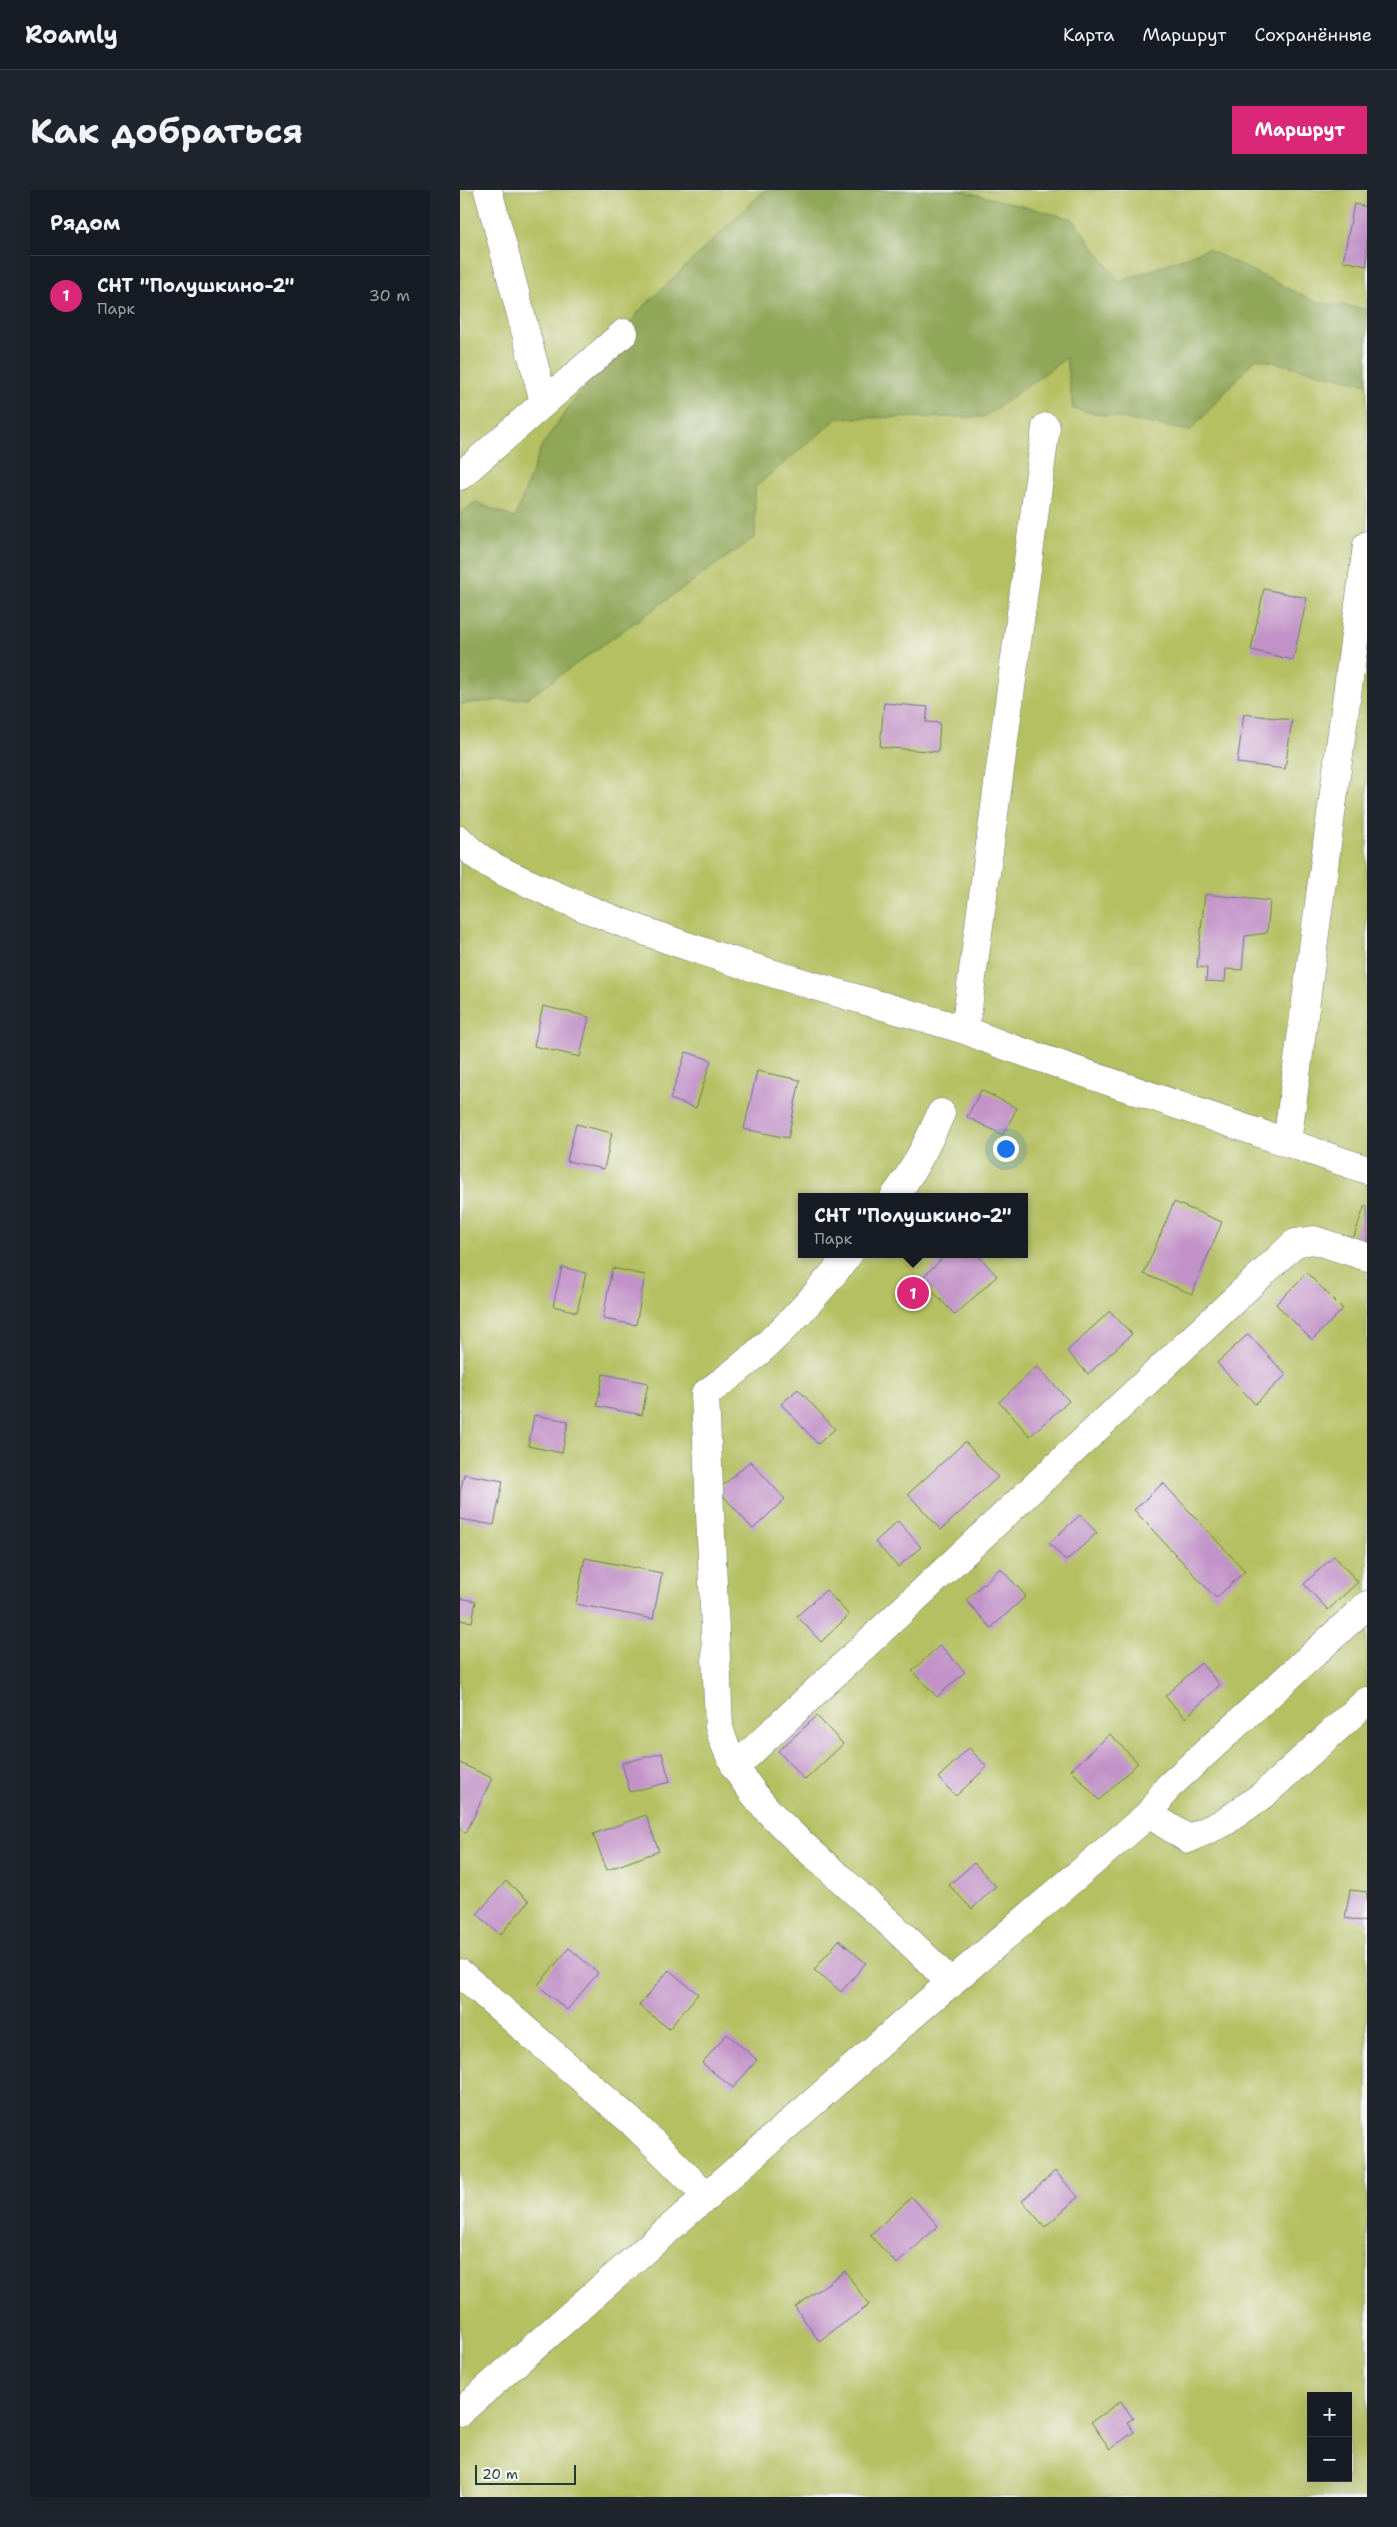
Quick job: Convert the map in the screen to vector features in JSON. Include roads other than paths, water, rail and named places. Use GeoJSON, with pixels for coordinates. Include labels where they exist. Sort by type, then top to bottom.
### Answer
{"type":"FeatureCollection","features":[{"type":"Feature","properties":{"kind":"street"},"geometry":{"type":"LineString","coordinates":[[488,190],[544,402]]}},
{"type":"Feature","properties":{"kind":"street"},"geometry":{"type":"LineString","coordinates":[[460,476],[624,333]]}},
{"type":"Feature","properties":{"kind":"street"},"geometry":{"type":"LineString","coordinates":[[965,1030],[1046,427]]}},
{"type":"Feature","properties":{"kind":"street"},"geometry":{"type":"LineString","coordinates":[[1287,1143],[1367,545]]}},
{"type":"Feature","properties":{"kind":"street"},"geometry":{"type":"LineString","coordinates":[[460,840],[466,847],[498,868],[582,907],[689,947],[965,1030],[1000,1044],[1367,1170]]}},
{"type":"Feature","properties":{"kind":"street"},"geometry":{"type":"LineString","coordinates":[[897,1193],[907,1180],[928,1143],[941,1114]]}},
{"type":"Feature","properties":{"kind":"street"},"geometry":{"type":"LineString","coordinates":[[735,1767],[1295,1243],[1314,1240],[1367,1257]]}},
{"type":"Feature","properties":{"kind":"street"},"geometry":{"type":"LineString","coordinates":[[846,1258],[786,1327],[735,1374],[705,1394],[716,1708],[724,1744],[735,1767],[780,1824],[923,1953],[951,1984]]}},
{"type":"Feature","properties":{"kind":"street"},"geometry":{"type":"LineString","coordinates":[[460,2412],[1149,1814],[1168,1787],[1367,1605]]}},
{"type":"Feature","properties":{"kind":"street"},"geometry":{"type":"LineString","coordinates":[[1149,1814],[1188,1839],[1225,1822],[1264,1794],[1367,1701]]}},
{"type":"Feature","properties":{"kind":"street"},"geometry":{"type":"LineString","coordinates":[[460,1972],[633,2123],[708,2197]]}},
{"type":"Feature","properties":{"kind":"place","name":"СНТ \"Полушкино-2\""},"geometry":{"type":"Point","coordinates":[913,1293]}}]}
